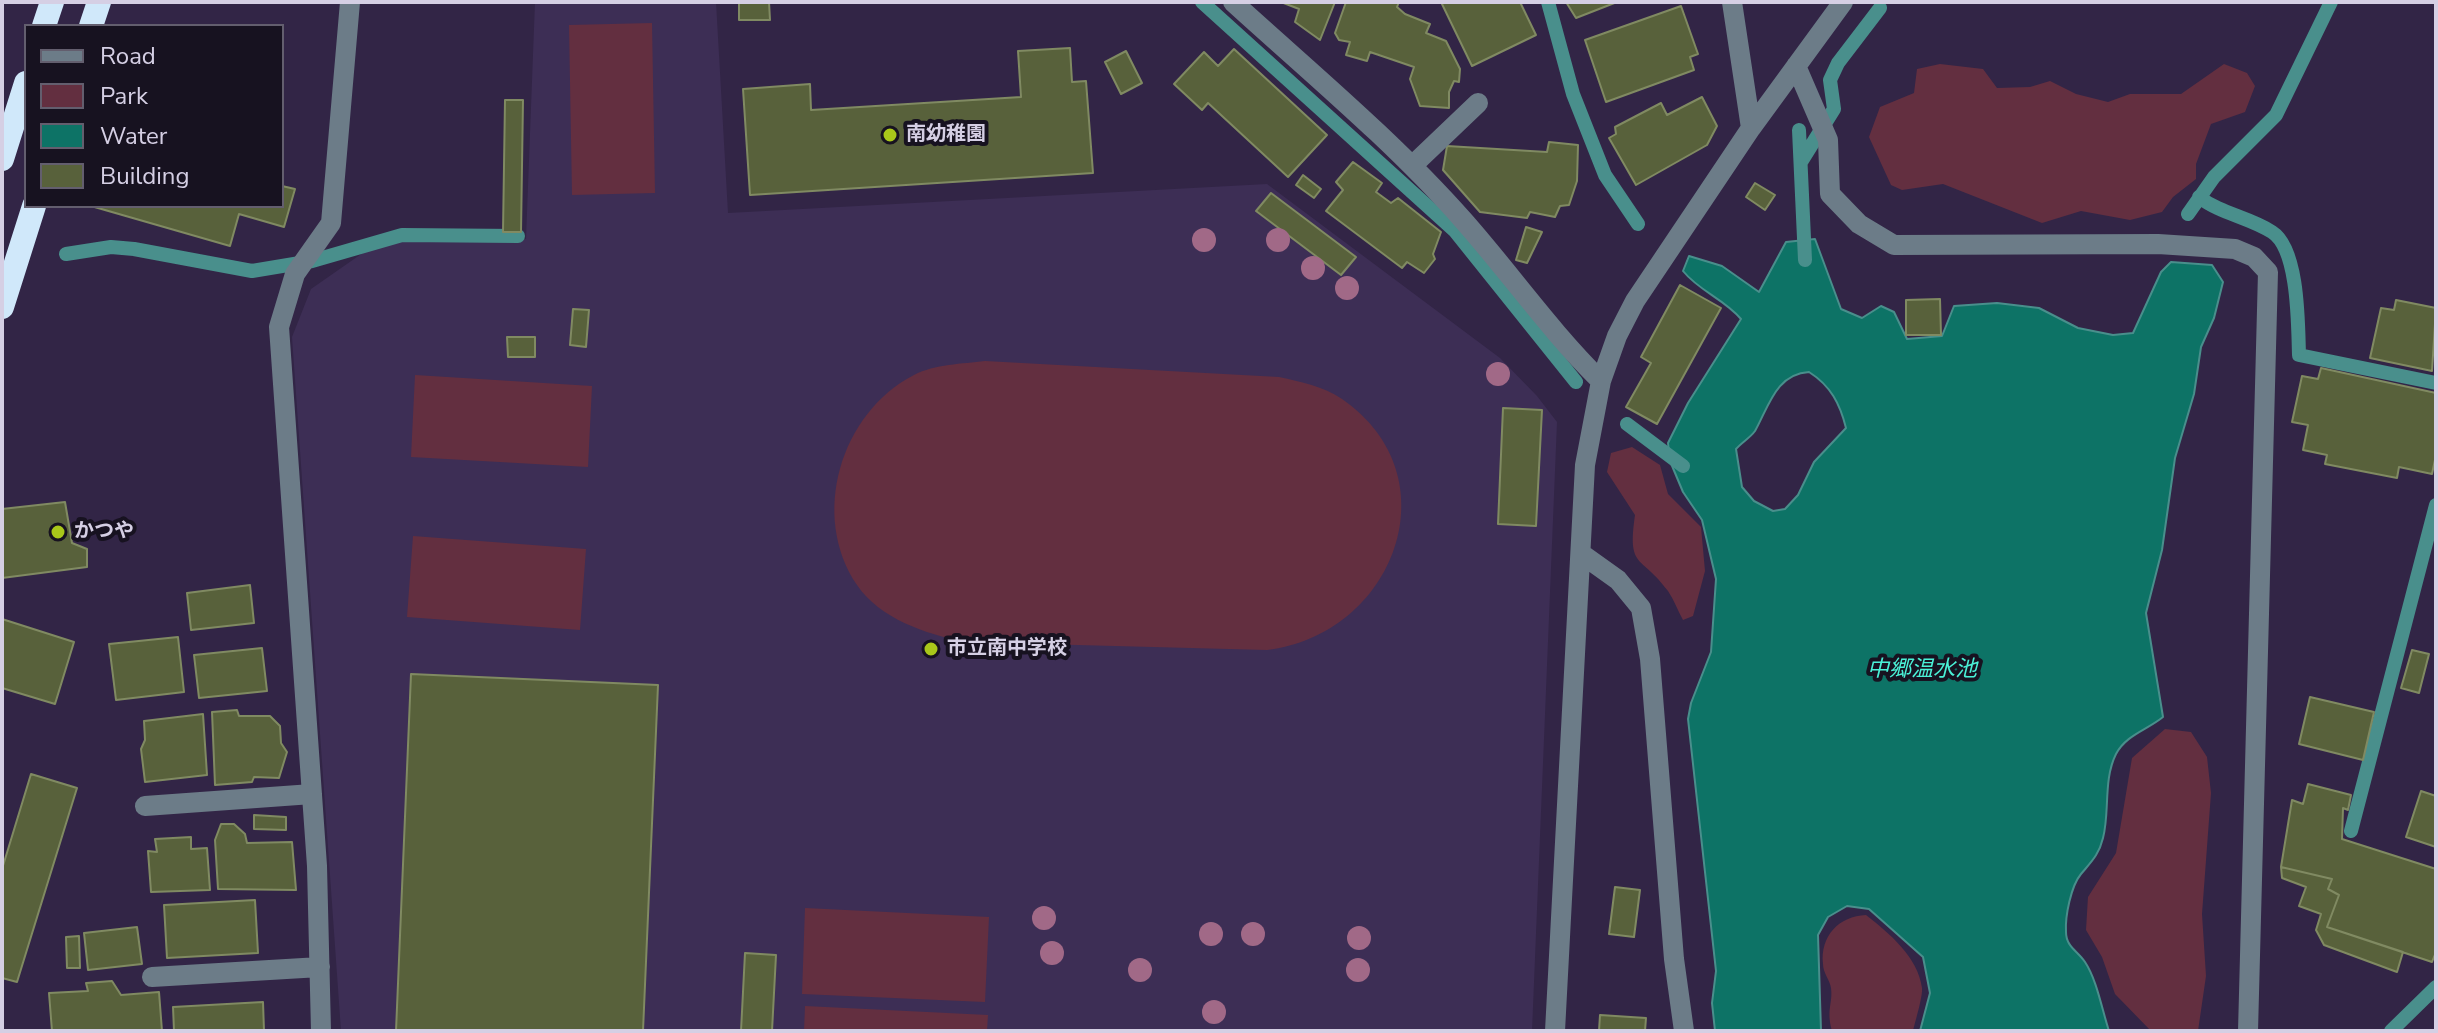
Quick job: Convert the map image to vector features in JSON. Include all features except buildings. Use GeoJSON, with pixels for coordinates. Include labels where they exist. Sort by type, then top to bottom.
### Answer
{"type":"FeatureCollection","features":[{"type":"Feature","properties":{"kind":"highway"},"geometry":{"type":"LineString","coordinates":[[45,24],[52,2]]}},
{"type":"Feature","properties":{"kind":"highway"},"geometry":{"type":"LineString","coordinates":[[92,24],[99,2]]}},
{"type":"Feature","properties":{"kind":"highway"},"geometry":{"type":"LineString","coordinates":[[2,159],[24,89]]}},
{"type":"Feature","properties":{"kind":"highway"},"geometry":{"type":"LineString","coordinates":[[2,307],[33,208]]}},
{"type":"Feature","properties":{"kind":"street"},"geometry":{"type":"LineString","coordinates":[[321,1031],[312,794],[279,327],[295,274],[331,223],[350,2]]}},
{"type":"Feature","properties":{"kind":"street"},"geometry":{"type":"LineString","coordinates":[[1233,2],[1412,166],[1480,241],[1563,344],[1601,381]]}},
{"type":"Feature","properties":{"kind":"street"},"geometry":{"type":"LineString","coordinates":[[1732,2],[1751,128]]}},
{"type":"Feature","properties":{"kind":"street"},"geometry":{"type":"LineString","coordinates":[[1555,1031],[1583,555],[1585,465],[1601,381],[1617,336],[1635,301],[1751,128],[1843,2]]}},
{"type":"Feature","properties":{"kind":"street"},"geometry":{"type":"LineString","coordinates":[[1796,66],[1828,140],[1830,194],[1859,224],[1894,245],[2158,244],[2235,249],[2254,257],[2268,272],[2248,1031]]}},
{"type":"Feature","properties":{"kind":"street"},"geometry":{"type":"LineString","coordinates":[[1412,166],[1478,103]]}},
{"type":"Feature","properties":{"kind":"street"},"geometry":{"type":"LineString","coordinates":[[1583,555],[1618,580],[1641,608],[1650,659],[1671,930],[1684,1031]]}},
{"type":"Feature","properties":{"kind":"street"},"geometry":{"type":"LineString","coordinates":[[145,806],[312,794]]}},
{"type":"Feature","properties":{"kind":"street"},"geometry":{"type":"LineString","coordinates":[[152,977],[320,967]]}},
{"type":"Feature","properties":{"kind":"shaded area","name":"市立南中学校"},"geometry":{"type":"Polygon","coordinates":[[[535,2],[716,2],[728,213],[1267,184],[1500,358],[1537,396],[1557,422],[1532,1031],[341,1031],[292,337],[311,289],[367,250],[410,235],[526,239],[535,2]]]}},
{"type":"Feature","properties":{"kind":"green space"},"geometry":{"type":"Polygon","coordinates":[[[652,23],[655,193],[572,195],[569,25],[652,23]]]}},
{"type":"Feature","properties":{"kind":"green space"},"geometry":{"type":"Polygon","coordinates":[[[1940,64],[1983,69],[1997,88],[2030,87],[2050,81],[2076,94],[2108,102],[2130,94],[2181,94],[2224,64],[2247,73],[2255,86],[2245,112],[2211,124],[2196,164],[2196,179],[2173,197],[2162,212],[2130,220],[2081,211],[2042,223],[1943,184],[1902,190],[1891,185],[1869,137],[1880,107],[1914,93],[1917,69],[1940,64]]]}},
{"type":"Feature","properties":{"kind":"green space"},"geometry":{"type":"Polygon","coordinates":[[[985,361],[1279,377],[1312,385],[1342,399],[1376,432],[1396,469],[1401,509],[1394,548],[1376,585],[1348,615],[1311,638],[1267,650],[963,642],[919,629],[891,616],[857,585],[843,558],[836,528],[835,498],[840,468],[851,440],[867,414],[888,392],[914,375],[931,369],[985,361]]]}},
{"type":"Feature","properties":{"kind":"green space"},"geometry":{"type":"Polygon","coordinates":[[[415,375],[592,386],[588,467],[411,457],[415,375]]]}},
{"type":"Feature","properties":{"kind":"green space"},"geometry":{"type":"Polygon","coordinates":[[[1632,447],[1660,465],[1668,494],[1701,527],[1705,571],[1693,616],[1683,620],[1659,579],[1638,560],[1633,545],[1635,515],[1607,472],[1611,453],[1632,447]]]}},
{"type":"Feature","properties":{"kind":"green space"},"geometry":{"type":"Polygon","coordinates":[[[413,536],[586,549],[580,630],[407,617],[413,536]]]}},
{"type":"Feature","properties":{"kind":"green space"},"geometry":{"type":"Polygon","coordinates":[[[2165,729],[2191,732],[2207,757],[2211,793],[2202,914],[2206,976],[2198,1031],[2151,1031],[2115,994],[2102,957],[2086,930],[2088,897],[2116,853],[2132,758],[2165,729]]]}},
{"type":"Feature","properties":{"kind":"green space"},"geometry":{"type":"Polygon","coordinates":[[[805,908],[989,917],[985,1002],[802,994],[805,908]]]}},
{"type":"Feature","properties":{"kind":"green space"},"geometry":{"type":"Polygon","coordinates":[[[1866,915],[1901,947],[1915,966],[1922,992],[1913,1031],[1832,1031],[1831,988],[1823,964],[1825,945],[1833,929],[1847,919],[1866,915]]]}},
{"type":"Feature","properties":{"kind":"green space"},"geometry":{"type":"Polygon","coordinates":[[[805,1006],[988,1015],[987,1031],[804,1031],[805,1006]]]}},
{"type":"Feature","properties":{"kind":"water","name":"中郷温水池"},"geometry":{"type":"Polygon","coordinates":[[[1815,239],[1841,309],[1862,318],[1881,306],[1894,312],[1907,339],[1942,336],[1954,306],[1997,303],[2039,308],[2078,328],[2113,335],[2133,333],[2161,272],[2171,262],[2212,265],[2223,282],[2214,318],[2201,347],[2194,394],[2175,458],[2162,550],[2146,613],[2163,717],[2131,737],[2116,754],[2109,774],[2101,844],[2077,879],[2068,910],[2068,941],[2089,969],[2109,1031],[1920,1031],[1930,993],[1923,957],[1869,909],[1847,906],[1828,917],[1818,935],[1821,1031],[1715,1031],[1712,1003],[1716,971],[1688,719],[1711,652],[1716,579],[1702,520],[1683,492],[1670,461],[1668,443],[1688,403],[1741,319],[1683,271],[1689,256],[1722,266],[1759,292],[1786,242],[1815,239]],[[1809,372],[1798,374],[1781,385],[1755,431],[1736,449],[1742,487],[1754,501],[1773,511],[1785,509],[1798,495],[1814,462],[1846,428],[1834,396],[1809,372]]]}},
{"type":"Feature","properties":{"kind":"waterway"},"geometry":{"type":"LineString","coordinates":[[1202,2],[1455,231],[1576,382]]}},
{"type":"Feature","properties":{"kind":"waterway"},"geometry":{"type":"LineString","coordinates":[[1548,2],[1573,94],[1605,175],[1638,224]]}},
{"type":"Feature","properties":{"kind":"waterway"},"geometry":{"type":"LineString","coordinates":[[2188,214],[2214,177],[2276,115],[2331,2]]}},
{"type":"Feature","properties":{"kind":"waterway"},"geometry":{"type":"LineString","coordinates":[[1801,162],[1834,109],[1830,80],[1838,63],[1880,8]]}},
{"type":"Feature","properties":{"kind":"waterway"},"geometry":{"type":"LineString","coordinates":[[1799,130],[1805,260]]}},
{"type":"Feature","properties":{"kind":"waterway"},"geometry":{"type":"LineString","coordinates":[[2199,197],[2216,208],[2263,227],[2281,241],[2295,289],[2299,355],[2436,383]]}},
{"type":"Feature","properties":{"kind":"waterway"},"geometry":{"type":"LineString","coordinates":[[66,254],[111,247],[134,249],[252,271],[312,261],[402,235],[518,236]]}},
{"type":"Feature","properties":{"kind":"waterway"},"geometry":{"type":"LineString","coordinates":[[1627,424],[1683,466]]}},
{"type":"Feature","properties":{"kind":"waterway"},"geometry":{"type":"LineString","coordinates":[[2351,831],[2436,505]]}},
{"type":"Feature","properties":{"kind":"waterway"},"geometry":{"type":"LineString","coordinates":[[2391,1031],[2436,987]]}},
{"type":"Feature","properties":{"kind":"place","name":"南幼稚園"},"geometry":{"type":"Point","coordinates":[890,135]}},
{"type":"Feature","properties":{"kind":"place","name":"かつや"},"geometry":{"type":"Point","coordinates":[58,532]}},
{"type":"Feature","properties":{"kind":"place","name":"市立南中学校"},"geometry":{"type":"Point","coordinates":[931,649]}}]}
